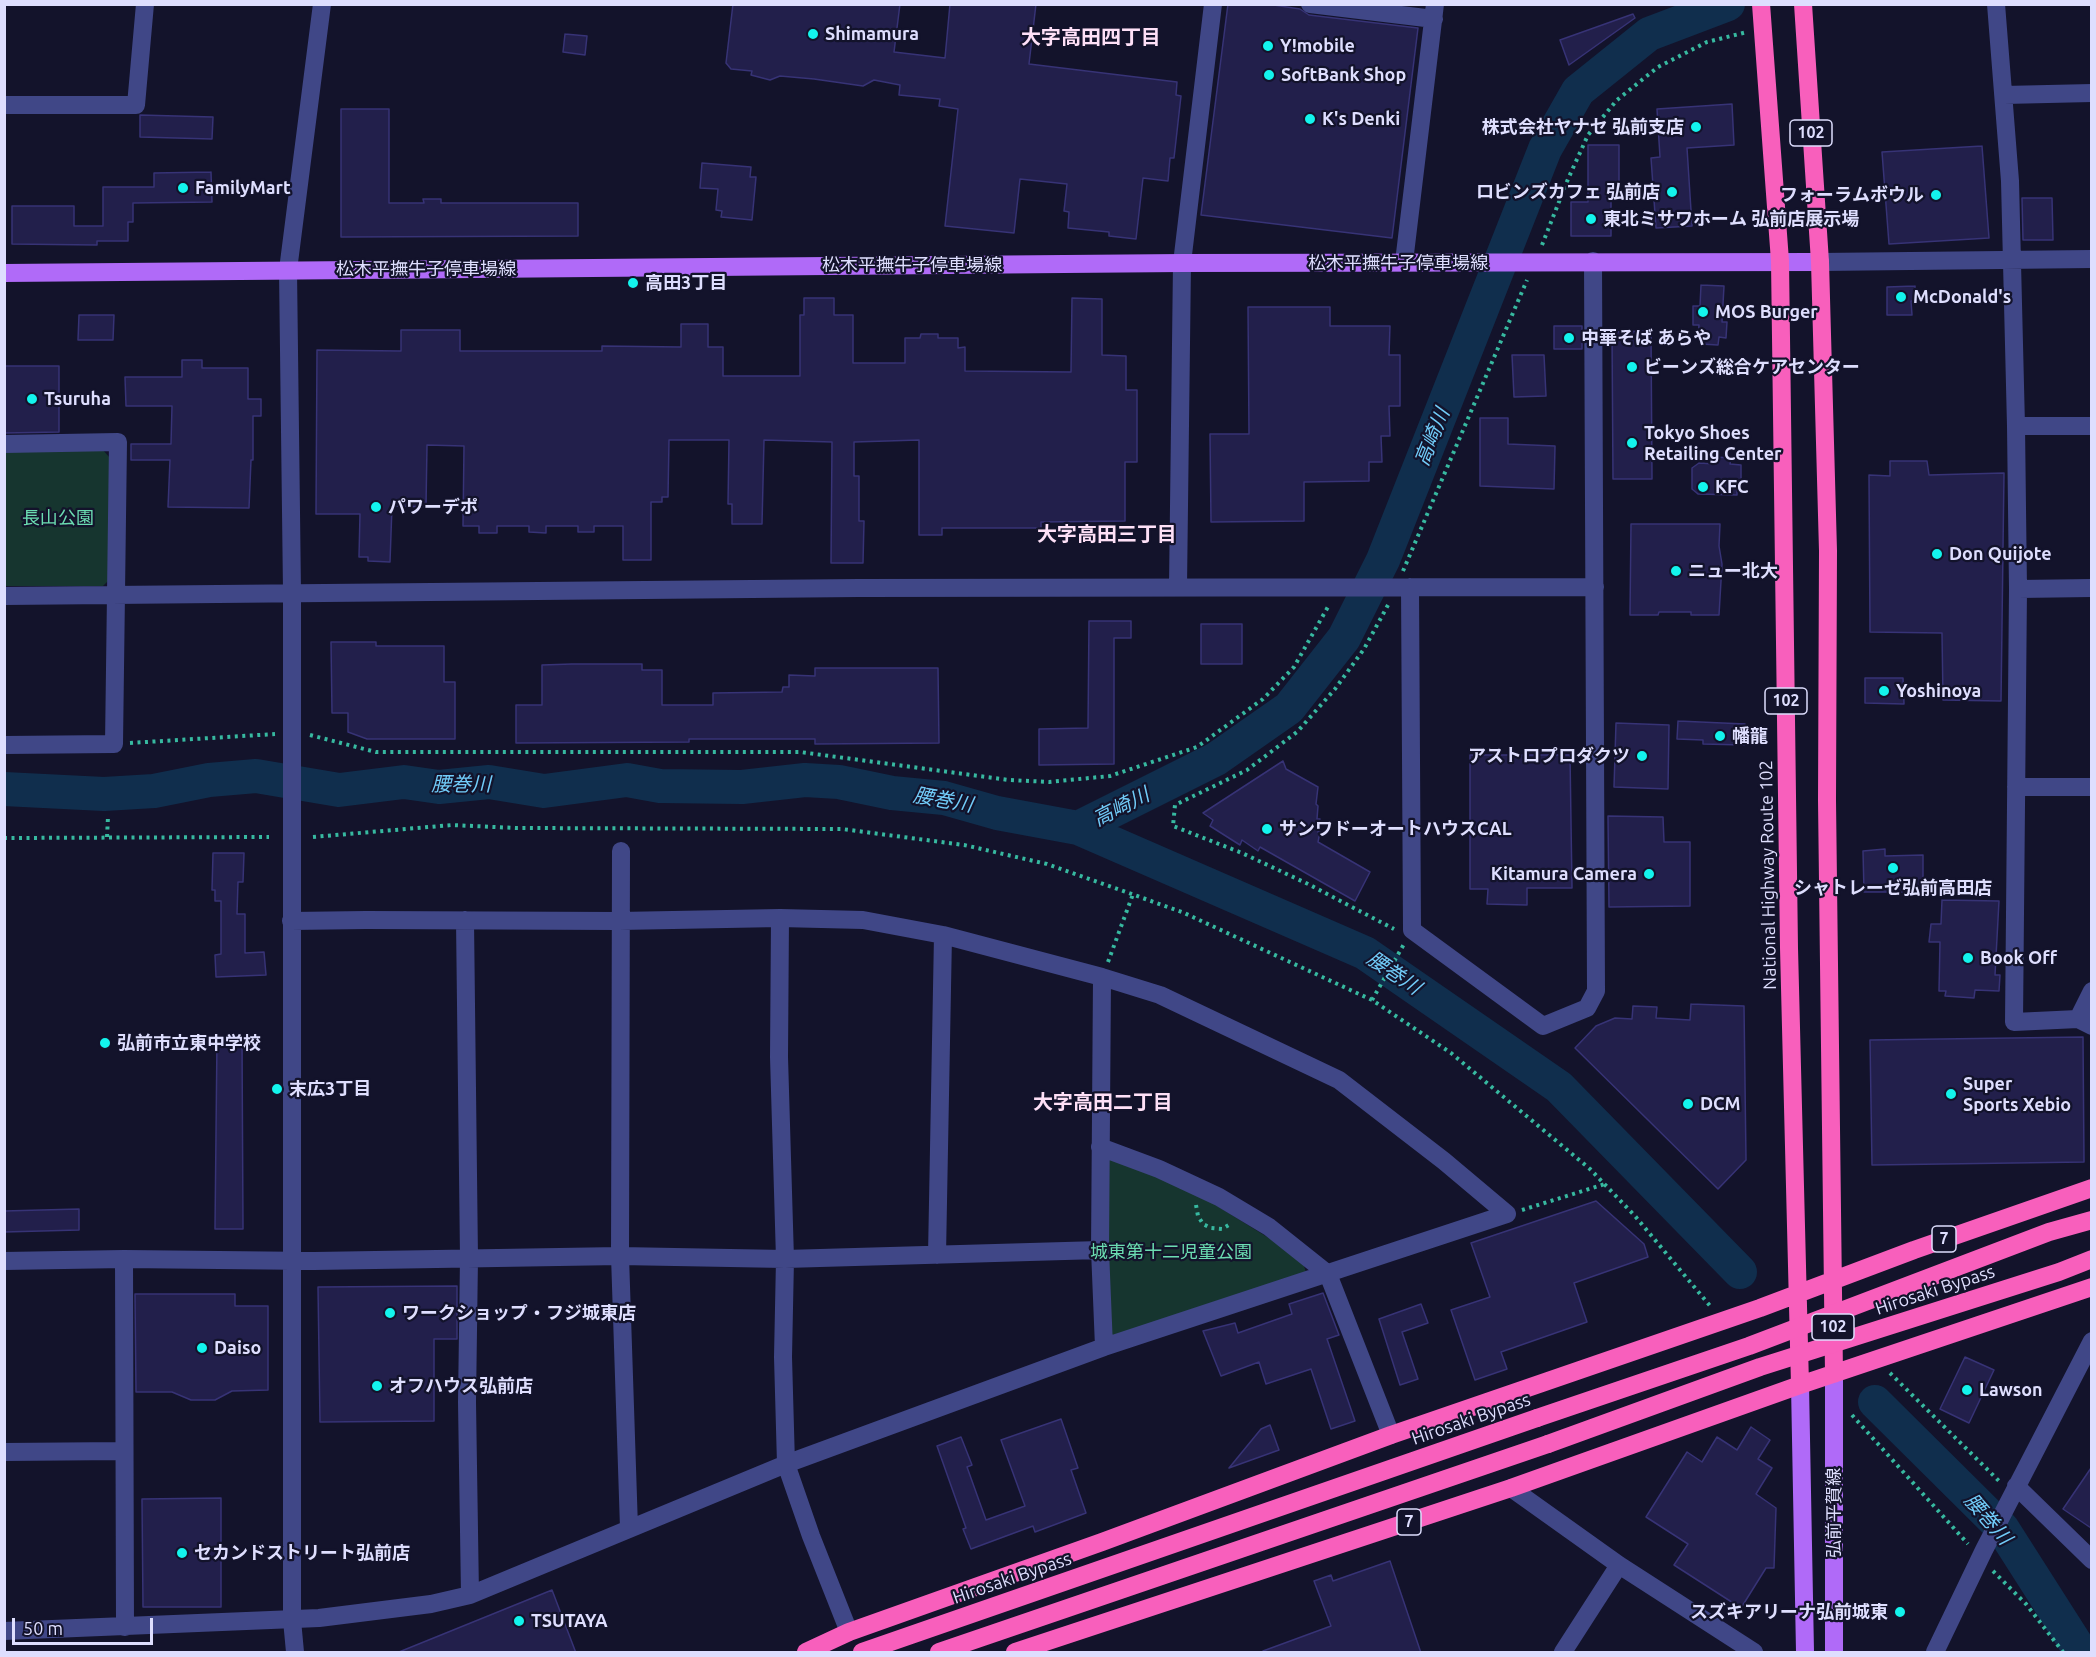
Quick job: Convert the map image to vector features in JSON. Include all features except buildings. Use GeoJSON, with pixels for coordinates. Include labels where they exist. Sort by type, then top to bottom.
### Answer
{"type":"FeatureCollection","features":[{"type":"Feature","properties":{"kind":"highway","name":"102"},"geometry":{"type":"LineString","coordinates":[[1803,4],[1820,262],[1828,551],[1827,800],[1834,1374]]}},
{"type":"Feature","properties":{"kind":"highway","name":"National Highway Route 102"},"geometry":{"type":"LineString","coordinates":[[1762,17],[1780,261],[1789,948],[1800,1385]]}},
{"type":"Feature","properties":{"kind":"highway","name":"7"},"geometry":{"type":"LineString","coordinates":[[806,1653],[849,1632],[1102,1542],[1391,1435],[2091,1188]]}},
{"type":"Feature","properties":{"kind":"highway","name":"Hirosaki Bypass"},"geometry":{"type":"LineString","coordinates":[[862,1653],[1749,1346],[2049,1232],[2091,1220]]}},
{"type":"Feature","properties":{"kind":"highway","name":"Hirosaki Bypass"},"geometry":{"type":"LineString","coordinates":[[939,1653],[1548,1444],[1760,1367],[2091,1260]]}},
{"type":"Feature","properties":{"kind":"highway","name":"7"},"geometry":{"type":"LineString","coordinates":[[1015,1653],[1511,1488],[1800,1385],[2091,1287]]}},
{"type":"Feature","properties":{"kind":"main road","name":"松木平撫牛子停車場線"},"geometry":{"type":"LineString","coordinates":[[4,273],[1182,263],[1820,262]]}},
{"type":"Feature","properties":{"kind":"main road","name":"弘前平賀線"},"geometry":{"type":"LineString","coordinates":[[1834,1374],[1834,1653]]}},
{"type":"Feature","properties":{"kind":"main road","name":"弘前平賀線"},"geometry":{"type":"LineString","coordinates":[[1800,1385],[1805,1653]]}},
{"type":"Feature","properties":{"kind":"street"},"geometry":{"type":"LineString","coordinates":[[4,105],[136,105],[145,4]]}},
{"type":"Feature","properties":{"kind":"street"},"geometry":{"type":"LineString","coordinates":[[295,1653],[292,1620],[292,592],[288,270],[322,4]]}},
{"type":"Feature","properties":{"kind":"street"},"geometry":{"type":"LineString","coordinates":[[1178,587],[1182,263],[1213,4]]}},
{"type":"Feature","properties":{"kind":"street"},"geometry":{"type":"LineString","coordinates":[[1310,4],[1434,12],[1404,262]]}},
{"type":"Feature","properties":{"kind":"street"},"geometry":{"type":"LineString","coordinates":[[1996,4],[2010,181],[2016,426],[2018,589],[2014,1022],[2085,1023],[2091,991]]}},
{"type":"Feature","properties":{"kind":"street"},"geometry":{"type":"LineString","coordinates":[[2004,95],[2091,93]]}},
{"type":"Feature","properties":{"kind":"street"},"geometry":{"type":"LineString","coordinates":[[1820,262],[2091,259]]}},
{"type":"Feature","properties":{"kind":"street"},"geometry":{"type":"LineString","coordinates":[[1399,587],[1412,930],[1543,1026],[1587,1008],[1596,991],[1593,261]]}},
{"type":"Feature","properties":{"kind":"street"},"geometry":{"type":"LineString","coordinates":[[2016,426],[2091,426]]}},
{"type":"Feature","properties":{"kind":"street"},"geometry":{"type":"LineString","coordinates":[[4,444],[118,442],[114,744],[4,745]]}},
{"type":"Feature","properties":{"kind":"street"},"geometry":{"type":"LineString","coordinates":[[4,596],[292,592],[1595,587]]}},
{"type":"Feature","properties":{"kind":"street"},"geometry":{"type":"LineString","coordinates":[[2018,589],[2091,588]]}},
{"type":"Feature","properties":{"kind":"street"},"geometry":{"type":"LineString","coordinates":[[2016,787],[2091,788]]}},
{"type":"Feature","properties":{"kind":"street"},"geometry":{"type":"LineString","coordinates":[[621,851],[619,921],[620,1256],[629,1528]]}},
{"type":"Feature","properties":{"kind":"street"},"geometry":{"type":"LineString","coordinates":[[291,921],[619,921],[780,918],[863,920],[943,935],[1102,977],[1160,995],[1339,1080],[1444,1161],[1507,1214]]}},
{"type":"Feature","properties":{"kind":"street"},"geometry":{"type":"LineString","coordinates":[[780,918],[779,1057],[785,1259],[783,1357],[786,1464],[811,1536],[849,1632]]}},
{"type":"Feature","properties":{"kind":"street"},"geometry":{"type":"LineString","coordinates":[[465,920],[469,1258],[466,1402],[470,1595]]}},
{"type":"Feature","properties":{"kind":"street"},"geometry":{"type":"LineString","coordinates":[[937,1256],[943,935]]}},
{"type":"Feature","properties":{"kind":"street"},"geometry":{"type":"LineString","coordinates":[[1102,977],[1100,1250],[1104,1347]]}},
{"type":"Feature","properties":{"kind":"street"},"geometry":{"type":"LineString","coordinates":[[1100,1147],[1159,1169],[1219,1197],[1269,1227],[1328,1274],[1391,1435]]}},
{"type":"Feature","properties":{"kind":"street"},"geometry":{"type":"LineString","coordinates":[[4,1631],[292,1620],[431,1604],[470,1595],[786,1464],[1104,1347],[1507,1214]]}},
{"type":"Feature","properties":{"kind":"street"},"geometry":{"type":"LineString","coordinates":[[4,1261],[620,1256],[785,1259],[1100,1250]]}},
{"type":"Feature","properties":{"kind":"street"},"geometry":{"type":"LineString","coordinates":[[124,1259],[124,1627]]}},
{"type":"Feature","properties":{"kind":"street"},"geometry":{"type":"LineString","coordinates":[[1935,1653],[2012,1494],[2091,1341]]}},
{"type":"Feature","properties":{"kind":"street"},"geometry":{"type":"LineString","coordinates":[[4,1452],[123,1451]]}},
{"type":"Feature","properties":{"kind":"street"},"geometry":{"type":"LineString","coordinates":[[1511,1488],[1619,1565],[1754,1653]]}},
{"type":"Feature","properties":{"kind":"street"},"geometry":{"type":"LineString","coordinates":[[2012,1494],[2091,1560]]}},
{"type":"Feature","properties":{"kind":"street"},"geometry":{"type":"LineString","coordinates":[[1563,1653],[1619,1565]]}},
{"type":"Feature","properties":{"kind":"path"},"geometry":{"type":"LineString","coordinates":[[1398,931],[1242,853],[1173,826],[1175,805],[1247,770],[1297,732],[1335,689],[1364,649],[1399,587],[1588,135],[1617,100],[1658,67],[1762,17]]}},
{"type":"Feature","properties":{"kind":"path"},"geometry":{"type":"LineString","coordinates":[[114,744],[291,738],[376,752],[800,752],[1009,780],[1049,782],[1110,776],[1197,747],[1263,699],[1294,667],[1339,587]]}},
{"type":"Feature","properties":{"kind":"path"},"geometry":{"type":"LineString","coordinates":[[107,837],[108,817]]}},
{"type":"Feature","properties":{"kind":"path"},"geometry":{"type":"LineString","coordinates":[[4,838],[269,837]]}},
{"type":"Feature","properties":{"kind":"path"},"geometry":{"type":"LineString","coordinates":[[1102,977],[1133,894]]}},
{"type":"Feature","properties":{"kind":"path"},"geometry":{"type":"LineString","coordinates":[[1372,1000],[1405,943]]}},
{"type":"Feature","properties":{"kind":"path"},"geometry":{"type":"LineString","coordinates":[[1507,1214],[1605,1184]]}},
{"type":"Feature","properties":{"kind":"path"},"geometry":{"type":"LineString","coordinates":[[1890,1373],[2012,1494]]}},
{"type":"Feature","properties":{"kind":"path"},"geometry":{"type":"LineString","coordinates":[[1852,1415],[1982,1554],[2026,1604],[2063,1653]]}},
{"type":"Feature","properties":{"kind":"green space","name":"長山公園"},"geometry":{"type":"Polygon","coordinates":[[[103,450],[110,458],[111,578],[103,586],[5,586],[4,452],[103,450]]]}},
{"type":"Feature","properties":{"kind":"green space","name":"城東第十二児童公園"},"geometry":{"type":"Polygon","coordinates":[[[1113,1157],[1201,1196],[1272,1240],[1303,1263],[1306,1272],[1108,1339],[1107,1162],[1113,1157]]]}},
{"type":"Feature","properties":{"kind":"waterway","name":"高崎川"},"geometry":{"type":"LineString","coordinates":[[1078,828],[1216,759],[1289,708],[1344,638],[1383,560],[1545,149],[1578,91],[1649,34],[1728,4]]}},
{"type":"Feature","properties":{"kind":"waterway","name":"腰巻川"},"geometry":{"type":"LineString","coordinates":[[4,789],[104,794],[154,791],[209,780],[256,776],[339,790],[404,782],[439,787],[489,782],[544,791],[627,780],[660,786],[742,787],[805,780],[839,782],[892,793],[944,798],[997,813],[1078,828],[1365,953],[1559,1087],[1740,1272]]}},
{"type":"Feature","properties":{"kind":"waterway","name":"腰巻川"},"geometry":{"type":"LineString","coordinates":[[1875,1402],[2002,1528],[2081,1652]]}},
{"type":"Feature","properties":{"kind":"place","name":"Shimamura"},"geometry":{"type":"Point","coordinates":[813,34]}},
{"type":"Feature","properties":{"kind":"place","name":"Y!mobile"},"geometry":{"type":"Point","coordinates":[1268,46]}},
{"type":"Feature","properties":{"kind":"place","name":"SoftBank Shop"},"geometry":{"type":"Point","coordinates":[1269,75]}},
{"type":"Feature","properties":{"kind":"place","name":"K's Denki"},"geometry":{"type":"Point","coordinates":[1310,119]}},
{"type":"Feature","properties":{"kind":"place","name":"株式会社ヤナセ 弘前支店"},"geometry":{"type":"Point","coordinates":[1696,127]}},
{"type":"Feature","properties":{"kind":"place","name":"FamilyMart"},"geometry":{"type":"Point","coordinates":[183,188]}},
{"type":"Feature","properties":{"kind":"place","name":"ロビンズカフェ 弘前店"},"geometry":{"type":"Point","coordinates":[1672,192]}},
{"type":"Feature","properties":{"kind":"place","name":"フォーラムボウル"},"geometry":{"type":"Point","coordinates":[1936,195]}},
{"type":"Feature","properties":{"kind":"place","name":"東北ミサワホーム 弘前店展示場"},"geometry":{"type":"Point","coordinates":[1591,219]}},
{"type":"Feature","properties":{"kind":"place","name":"高田3丁目"},"geometry":{"type":"Point","coordinates":[633,283]}},
{"type":"Feature","properties":{"kind":"place","name":"McDonald's"},"geometry":{"type":"Point","coordinates":[1901,297]}},
{"type":"Feature","properties":{"kind":"place","name":"MOS Burger"},"geometry":{"type":"Point","coordinates":[1703,312]}},
{"type":"Feature","properties":{"kind":"place","name":"中華そば あらや"},"geometry":{"type":"Point","coordinates":[1569,338]}},
{"type":"Feature","properties":{"kind":"place","name":"ビーンズ総合ケアセンター"},"geometry":{"type":"Point","coordinates":[1632,367]}},
{"type":"Feature","properties":{"kind":"place","name":"Tsuruha"},"geometry":{"type":"Point","coordinates":[32,399]}},
{"type":"Feature","properties":{"kind":"place","name":"Tokyo Shoes Retailing Center"},"geometry":{"type":"Point","coordinates":[1632,443]}},
{"type":"Feature","properties":{"kind":"place","name":"KFC"},"geometry":{"type":"Point","coordinates":[1703,487]}},
{"type":"Feature","properties":{"kind":"place","name":"パワーデポ"},"geometry":{"type":"Point","coordinates":[376,507]}},
{"type":"Feature","properties":{"kind":"place","name":"Don Quijote"},"geometry":{"type":"Point","coordinates":[1937,554]}},
{"type":"Feature","properties":{"kind":"place","name":"ニュー北大"},"geometry":{"type":"Point","coordinates":[1676,571]}},
{"type":"Feature","properties":{"kind":"place","name":"Yoshinoya"},"geometry":{"type":"Point","coordinates":[1884,691]}},
{"type":"Feature","properties":{"kind":"place","name":"幡龍"},"geometry":{"type":"Point","coordinates":[1720,736]}},
{"type":"Feature","properties":{"kind":"place","name":"アストロプロダクツ"},"geometry":{"type":"Point","coordinates":[1642,756]}},
{"type":"Feature","properties":{"kind":"place","name":"サンワドーオートハウスCAL"},"geometry":{"type":"Point","coordinates":[1267,829]}},
{"type":"Feature","properties":{"kind":"place","name":"シャトレーゼ弘前高田店"},"geometry":{"type":"Point","coordinates":[1893,868]}},
{"type":"Feature","properties":{"kind":"place","name":"Kitamura Camera"},"geometry":{"type":"Point","coordinates":[1649,874]}},
{"type":"Feature","properties":{"kind":"place","name":"Book Off"},"geometry":{"type":"Point","coordinates":[1968,958]}},
{"type":"Feature","properties":{"kind":"place","name":"弘前市立東中学校"},"geometry":{"type":"Point","coordinates":[105,1043]}},
{"type":"Feature","properties":{"kind":"place","name":"末広3丁目"},"geometry":{"type":"Point","coordinates":[277,1089]}},
{"type":"Feature","properties":{"kind":"place","name":"Super Sports Xebio"},"geometry":{"type":"Point","coordinates":[1951,1094]}},
{"type":"Feature","properties":{"kind":"place","name":"DCM"},"geometry":{"type":"Point","coordinates":[1688,1104]}},
{"type":"Feature","properties":{"kind":"place","name":"ワークショップ・フジ城東店"},"geometry":{"type":"Point","coordinates":[390,1313]}},
{"type":"Feature","properties":{"kind":"place","name":"Daiso"},"geometry":{"type":"Point","coordinates":[202,1348]}},
{"type":"Feature","properties":{"kind":"place","name":"オフハウス弘前店"},"geometry":{"type":"Point","coordinates":[377,1386]}},
{"type":"Feature","properties":{"kind":"place","name":"Lawson"},"geometry":{"type":"Point","coordinates":[1967,1390]}},
{"type":"Feature","properties":{"kind":"place","name":"セカンドストリート弘前店"},"geometry":{"type":"Point","coordinates":[182,1553]}},
{"type":"Feature","properties":{"kind":"place","name":"スズキアリーナ弘前城東"},"geometry":{"type":"Point","coordinates":[1900,1612]}},
{"type":"Feature","properties":{"kind":"place","name":"TSUTAYA"},"geometry":{"type":"Point","coordinates":[519,1621]}},
{"type":"Feature","properties":{"kind":"district","name":"大字高田四丁目"},"geometry":{"type":"Point","coordinates":[1091,37]}},
{"type":"Feature","properties":{"kind":"district","name":"大字高田三丁目"},"geometry":{"type":"Point","coordinates":[1107,534]}},
{"type":"Feature","properties":{"kind":"district","name":"大字高田二丁目"},"geometry":{"type":"Point","coordinates":[1103,1102]}}]}
